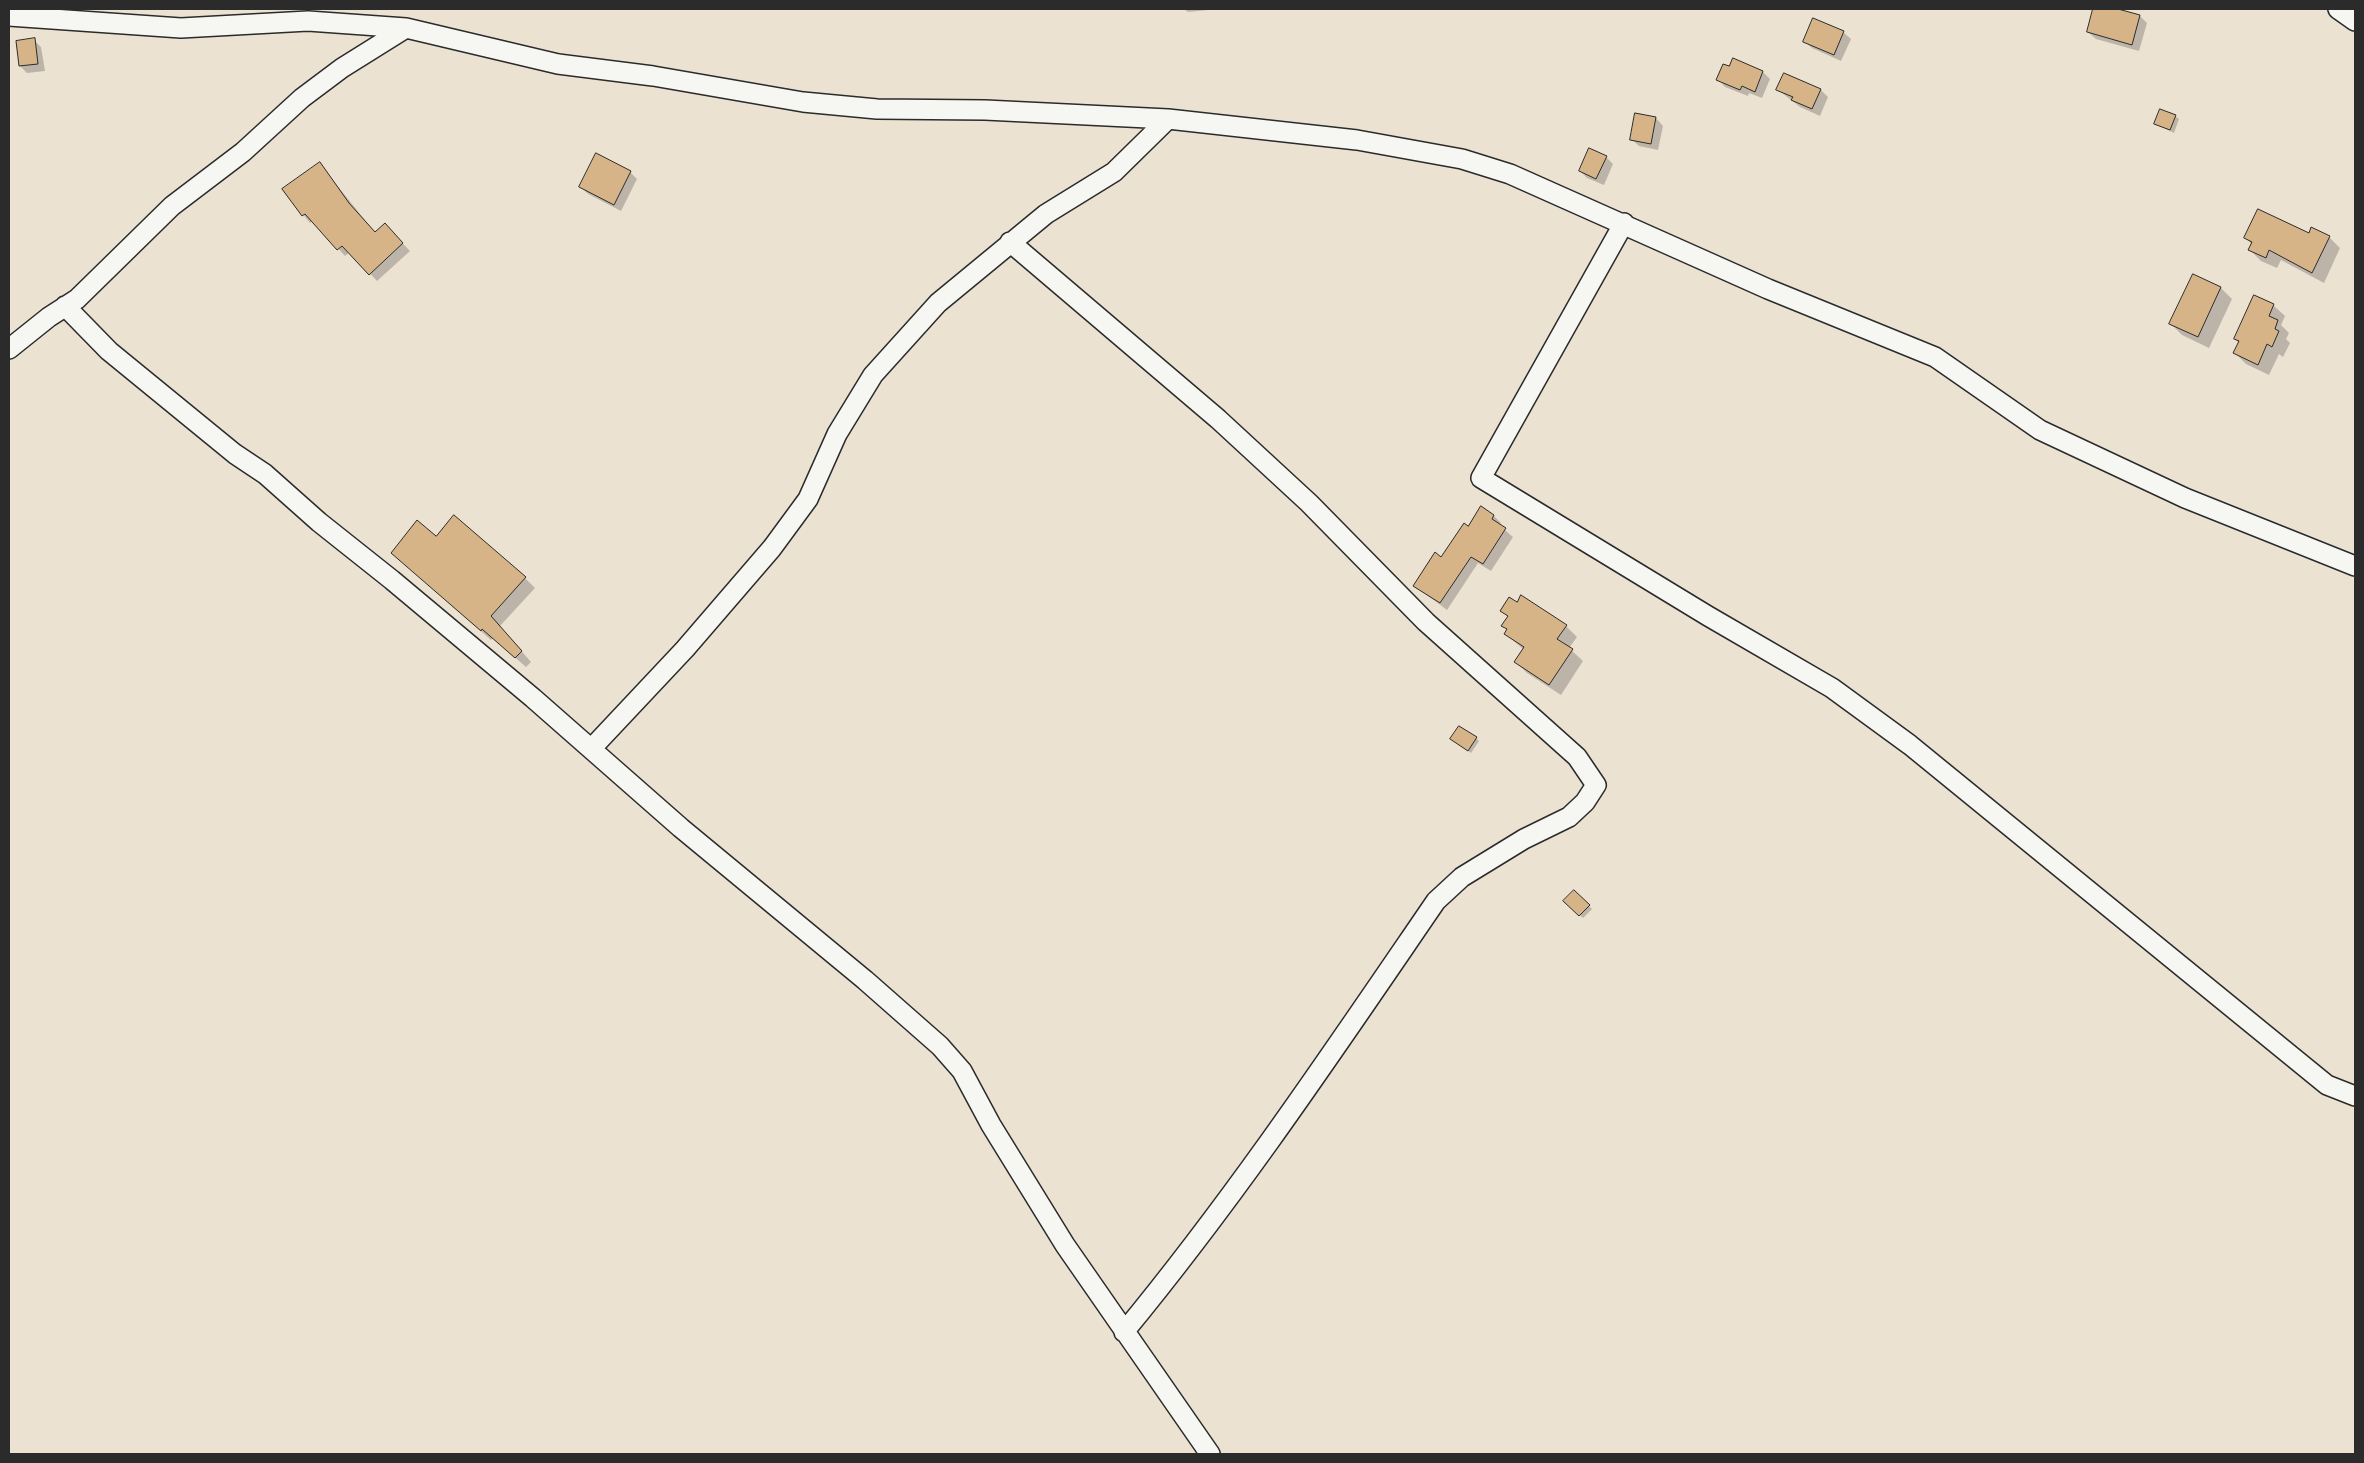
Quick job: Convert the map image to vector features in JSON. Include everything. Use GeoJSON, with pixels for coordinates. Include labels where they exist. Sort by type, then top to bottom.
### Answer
{"type":"FeatureCollection","features":[{"type":"Feature","properties":{"kind":"street"},"geometry":{"type":"LineString","coordinates":[[2338,9],[2355,21]]}},
{"type":"Feature","properties":{"kind":"street"},"geometry":{"type":"LineString","coordinates":[[9,16],[181,28],[308,22],[406,28],[558,64],[653,76],[804,102],[877,109],[985,110],[1168,119],[1357,140],[1462,159],[1510,174],[1624,223],[1768,289],[1934,357],[2040,430],[2185,498],[2355,566]]}},
{"type":"Feature","properties":{"kind":"street"},"geometry":{"type":"LineString","coordinates":[[9,349],[77,299],[172,206],[243,152],[302,98],[342,68],[406,28]]}},
{"type":"Feature","properties":{"kind":"street"},"geometry":{"type":"LineString","coordinates":[[591,749],[685,649],[772,548],[808,499],[837,434],[873,375],[938,303],[1046,214],[1114,172],[1168,119]]}},
{"type":"Feature","properties":{"kind":"street"},"geometry":{"type":"LineString","coordinates":[[1624,223],[1570,323],[1481,478],[1708,616],[1832,688],[1910,745],[2327,1085],[2355,1096]]}},
{"type":"Feature","properties":{"kind":"street"},"geometry":{"type":"LineString","coordinates":[[1010,242],[1218,420],[1295,490],[1426,622],[1577,757],[1596,785],[1585,802],[1570,817],[1524,840],[1462,877],[1436,901],[1283,1125],[1183,1260],[1124,1332]]}},
{"type":"Feature","properties":{"kind":"street"},"geometry":{"type":"LineString","coordinates":[[65,306],[109,351],[235,454],[265,474],[319,522],[392,580],[681,828],[857,974],[940,1046],[962,1071],[990,1125],[1065,1245],[1210,1454]]}},
{"type":"Feature","properties":{"kind":"building"},"geometry":{"type":"Polygon","coordinates":[[[2093,9],[2118,9],[2140,15],[2132,45],[2087,32],[2093,9]]]}},
{"type":"Feature","properties":{"kind":"building"},"geometry":{"type":"Polygon","coordinates":[[[1813,18],[1844,31],[1834,55],[1803,42],[1813,18]]]}},
{"type":"Feature","properties":{"kind":"building"},"geometry":{"type":"Polygon","coordinates":[[[35,38],[38,64],[19,66],[16,41],[35,38]]]}},
{"type":"Feature","properties":{"kind":"building"},"geometry":{"type":"Polygon","coordinates":[[[1733,58],[1763,71],[1755,92],[1742,86],[1740,90],[1716,80],[1723,64],[1729,66],[1733,58]]]}},
{"type":"Feature","properties":{"kind":"building"},"geometry":{"type":"Polygon","coordinates":[[[1784,73],[1821,89],[1812,109],[1791,100],[1793,97],[1776,90],[1784,73]]]}},
{"type":"Feature","properties":{"kind":"building"},"geometry":{"type":"Polygon","coordinates":[[[2160,109],[2176,115],[2170,130],[2154,124],[2160,109]]]}},
{"type":"Feature","properties":{"kind":"building"},"geometry":{"type":"Polygon","coordinates":[[[1635,113],[1656,117],[1651,144],[1630,140],[1635,113]]]}},
{"type":"Feature","properties":{"kind":"building"},"geometry":{"type":"Polygon","coordinates":[[[1589,148],[1607,156],[1596,179],[1579,171],[1589,148]]]}},
{"type":"Feature","properties":{"kind":"building"},"geometry":{"type":"Polygon","coordinates":[[[596,153],[631,171],[614,205],[579,187],[596,153]]]}},
{"type":"Feature","properties":{"kind":"building"},"geometry":{"type":"Polygon","coordinates":[[[320,162],[349,203],[375,232],[385,223],[403,243],[369,275],[342,246],[337,250],[305,214],[302,216],[282,189],[320,162]]]}},
{"type":"Feature","properties":{"kind":"building"},"geometry":{"type":"Polygon","coordinates":[[[2258,209],[2309,233],[2311,227],[2330,236],[2312,273],[2269,250],[2266,258],[2248,250],[2252,242],[2244,238],[2258,209]]]}},
{"type":"Feature","properties":{"kind":"building"},"geometry":{"type":"Polygon","coordinates":[[[2193,274],[2221,287],[2198,337],[2169,324],[2193,274]]]}},
{"type":"Feature","properties":{"kind":"building"},"geometry":{"type":"Polygon","coordinates":[[[2254,295],[2274,304],[2269,316],[2278,320],[2275,329],[2279,331],[2272,347],[2267,344],[2258,365],[2233,353],[2239,341],[2234,339],[2254,295]]]}},
{"type":"Feature","properties":{"kind":"building"},"geometry":{"type":"Polygon","coordinates":[[[1481,506],[1494,515],[1492,519],[1506,528],[1483,564],[1471,557],[1440,603],[1413,586],[1435,552],[1441,557],[1464,523],[1468,526],[1481,506]]]}},
{"type":"Feature","properties":{"kind":"building"},"geometry":{"type":"Polygon","coordinates":[[[454,515],[526,577],[491,616],[522,651],[515,658],[391,553],[417,520],[436,536],[454,515]]]}},
{"type":"Feature","properties":{"kind":"building"},"geometry":{"type":"Polygon","coordinates":[[[1521,595],[1567,625],[1557,639],[1573,649],[1549,685],[1514,662],[1524,647],[1504,634],[1507,629],[1501,626],[1508,616],[1500,611],[1509,597],[1517,602],[1521,595]]]}},
{"type":"Feature","properties":{"kind":"building"},"geometry":{"type":"Polygon","coordinates":[[[1459,726],[1477,737],[1468,751],[1450,739],[1459,726]]]}},
{"type":"Feature","properties":{"kind":"building"},"geometry":{"type":"Polygon","coordinates":[[[1574,890],[1590,905],[1579,916],[1563,901],[1574,890]]]}}]}
